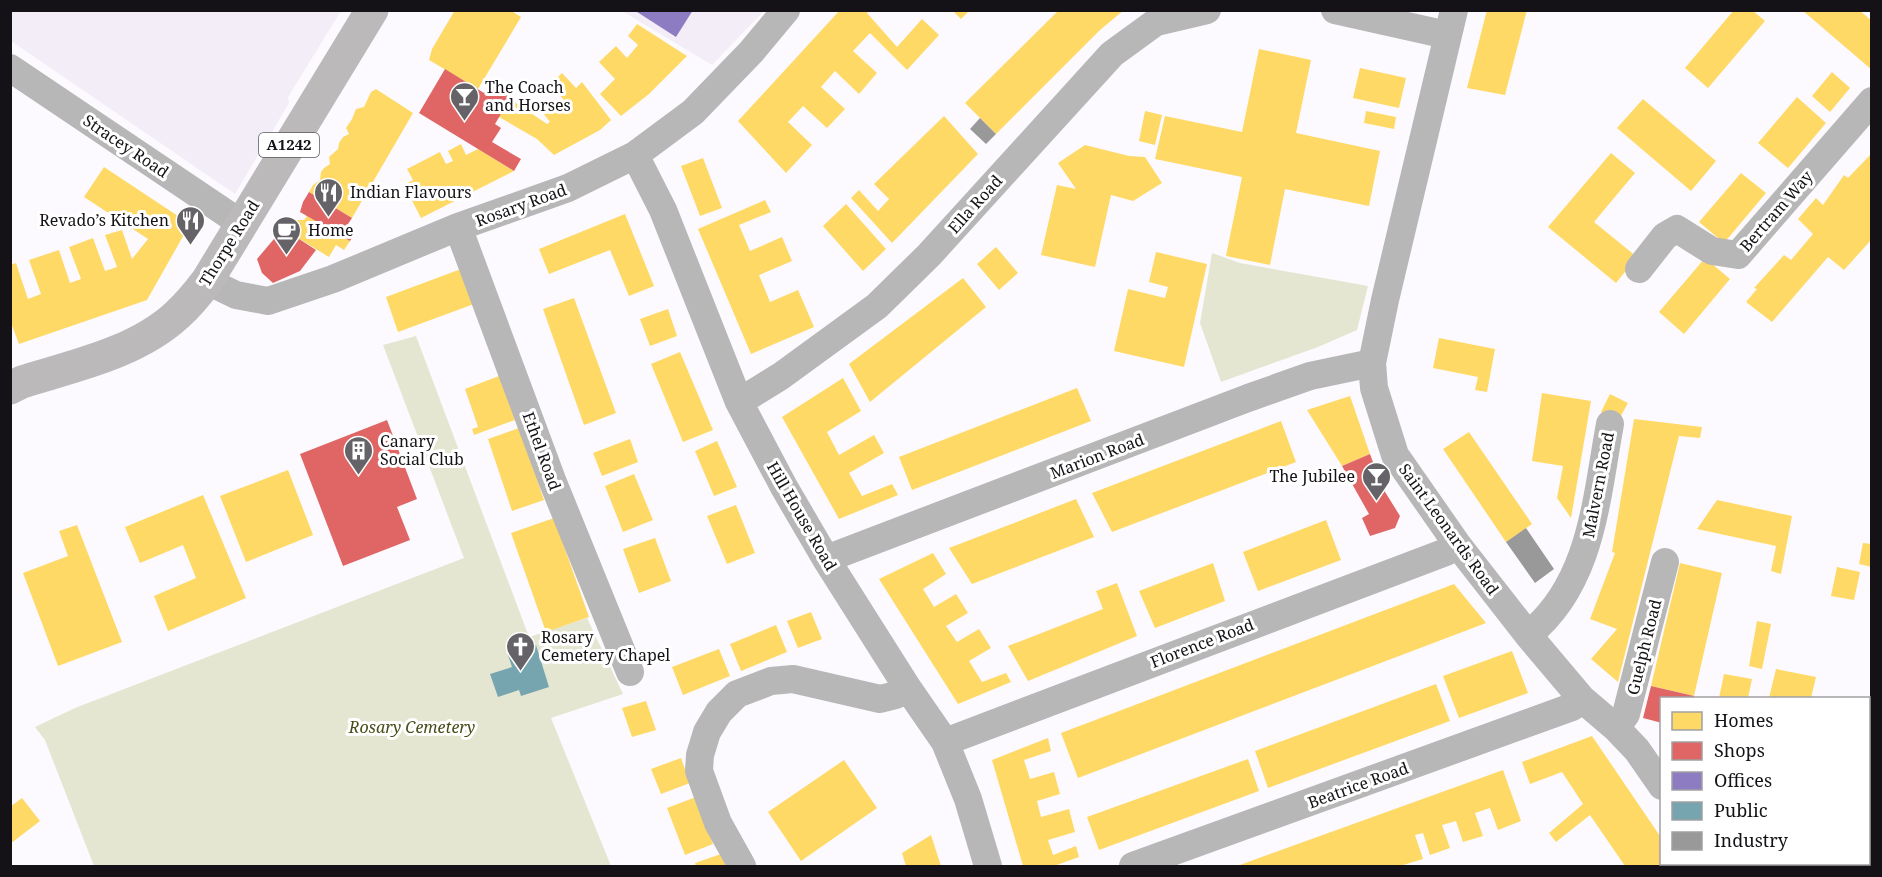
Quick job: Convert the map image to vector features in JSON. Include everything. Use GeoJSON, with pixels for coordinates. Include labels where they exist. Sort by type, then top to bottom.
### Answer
{"type":"FeatureCollection","features":[{"type":"Feature","properties":{"kind":"main road","name":"Thorpe Road"},"geometry":{"type":"LineString","coordinates":[[10,388],[22,382],[104,356],[156,332],[177,316],[207,281],[372,10]]}},
{"type":"Feature","properties":{"kind":"street","name":"Rosary Road"},"geometry":{"type":"LineString","coordinates":[[207,281],[236,295],[268,301],[333,279],[458,228],[568,188],[635,155],[693,112],[751,52],[786,10]]}},
{"type":"Feature","properties":{"kind":"street","name":"Ella Road"},"geometry":{"type":"LineString","coordinates":[[739,402],[781,376],[877,306],[929,255],[1112,54],[1156,22],[1207,10]]}},
{"type":"Feature","properties":{"kind":"street"},"geometry":{"type":"LineString","coordinates":[[1335,10],[1450,23]]}},
{"type":"Feature","properties":{"kind":"street","name":"Saint Leonards Road"},"geometry":{"type":"LineString","coordinates":[[1450,23],[1404,214],[1372,363],[1374,388],[1395,454],[1457,544],[1528,636],[1582,699],[1616,728],[1637,750],[1660,781]]}},
{"type":"Feature","properties":{"kind":"street","name":"Stracey Road"},"geometry":{"type":"LineString","coordinates":[[10,68],[242,224]]}},
{"type":"Feature","properties":{"kind":"street","name":"Bertram Way"},"geometry":{"type":"LineString","coordinates":[[1639,268],[1665,236],[1677,229],[1712,251],[1738,255],[1872,101]]}},
{"type":"Feature","properties":{"kind":"street","name":"Hill House Road"},"geometry":{"type":"LineString","coordinates":[[635,155],[663,210],[739,402],[783,487],[907,687],[945,742],[968,799],[988,867]]}},
{"type":"Feature","properties":{"kind":"street","name":"Ethel Road"},"geometry":{"type":"LineString","coordinates":[[458,228],[552,480],[630,672]]}},
{"type":"Feature","properties":{"kind":"street","name":"Marion Road"},"geometry":{"type":"LineString","coordinates":[[826,559],[839,552],[1310,376],[1372,363]]}},
{"type":"Feature","properties":{"kind":"street","name":"Malvern Road"},"geometry":{"type":"LineString","coordinates":[[1528,636],[1565,595],[1589,539],[1610,424]]}},
{"type":"Feature","properties":{"kind":"street","name":"Florence Road"},"geometry":{"type":"LineString","coordinates":[[945,742],[1446,552],[1457,544]]}},
{"type":"Feature","properties":{"kind":"street","name":"Guelph Road"},"geometry":{"type":"LineString","coordinates":[[1616,728],[1626,714],[1665,562]]}},
{"type":"Feature","properties":{"kind":"street"},"geometry":{"type":"LineString","coordinates":[[742,867],[718,823],[699,771],[700,755],[707,732],[719,712],[737,694],[771,681],[793,679],[880,699],[896,694],[907,687]]}},
{"type":"Feature","properties":{"kind":"street","name":"Beatrice Road"},"geometry":{"type":"LineString","coordinates":[[1133,867],[1572,707],[1582,699]]}},
{"type":"Feature","properties":{"kind":"shaded area"},"geometry":{"type":"Polygon","coordinates":[[[10,11],[341,11],[288,97],[289,103],[235,194],[11,41],[10,11]]]}},
{"type":"Feature","properties":{"kind":"shaded area"},"geometry":{"type":"Polygon","coordinates":[[[622,11],[764,11],[712,65],[622,11]]]}},
{"type":"Feature","properties":{"kind":"green space"},"geometry":{"type":"Polygon","coordinates":[[[1212,253],[1240,263],[1368,286],[1357,330],[1318,347],[1221,382],[1200,323],[1212,253]]]}},
{"type":"Feature","properties":{"kind":"green space","name":"Rosary Cemetery"},"geometry":{"type":"Polygon","coordinates":[[[416,336],[529,637],[587,618],[623,694],[551,718],[611,866],[94,866],[45,740],[35,727],[75,708],[464,558],[383,345],[416,336]]]}},
{"type":"Feature","properties":{"kind":"building: Homes"},"geometry":{"type":"Polygon","coordinates":[[[455,10],[510,10],[521,17],[478,89],[429,60],[432,49],[455,10]]]}},
{"type":"Feature","properties":{"kind":"building: Homes"},"geometry":{"type":"Polygon","coordinates":[[[840,10],[870,10],[867,13],[897,47],[922,19],[939,35],[907,70],[870,33],[853,51],[877,73],[859,94],[835,71],[821,87],[845,109],[827,128],[803,106],[788,122],[812,145],[786,173],[738,121],[840,10]]]}},
{"type":"Feature","properties":{"kind":"building: Homes"},"geometry":{"type":"Polygon","coordinates":[[[952,10],[970,10],[961,19],[952,10]]]}},
{"type":"Feature","properties":{"kind":"building: Homes"},"geometry":{"type":"Polygon","coordinates":[[[1059,10],[1124,10],[1100,30],[996,134],[965,103],[1059,10]]]}},
{"type":"Feature","properties":{"kind":"building: Homes"},"geometry":{"type":"Polygon","coordinates":[[[1487,10],[1527,10],[1505,95],[1467,88],[1487,10]]]}},
{"type":"Feature","properties":{"kind":"building: Homes"},"geometry":{"type":"Polygon","coordinates":[[[1734,10],[1752,10],[1765,21],[1708,88],[1685,68],[1734,10]]]}},
{"type":"Feature","properties":{"kind":"building: Homes"},"geometry":{"type":"Polygon","coordinates":[[[1802,10],[1859,10],[1872,21],[1872,70],[1802,10]]]}},
{"type":"Feature","properties":{"kind":"building: Homes"},"geometry":{"type":"Polygon","coordinates":[[[637,24],[687,56],[649,94],[621,116],[600,94],[615,79],[599,62],[616,46],[627,58],[638,45],[628,36],[637,24]]]}},
{"type":"Feature","properties":{"kind":"building: Homes"},"geometry":{"type":"Polygon","coordinates":[[[1259,49],[1311,60],[1296,133],[1380,151],[1369,206],[1285,189],[1270,265],[1226,256],[1242,177],[1155,159],[1165,116],[1242,132],[1259,49]]]}},
{"type":"Feature","properties":{"kind":"building: Homes"},"geometry":{"type":"Polygon","coordinates":[[[1360,68],[1406,78],[1399,108],[1353,98],[1360,68]]]}},
{"type":"Feature","properties":{"kind":"building: Homes"},"geometry":{"type":"Polygon","coordinates":[[[1832,72],[1850,88],[1830,112],[1812,96],[1832,72]]]}},
{"type":"Feature","properties":{"kind":"building: Homes"},"geometry":{"type":"Polygon","coordinates":[[[562,73],[576,88],[582,82],[611,120],[600,130],[554,155],[537,139],[499,117],[510,99],[547,124],[550,122],[539,108],[548,100],[558,113],[567,104],[551,84],[562,73]]]}},
{"type":"Feature","properties":{"kind":"building: Homes"},"geometry":{"type":"Polygon","coordinates":[[[376,89],[413,113],[352,218],[309,192],[320,180],[324,168],[330,164],[329,157],[338,149],[343,137],[349,134],[346,128],[356,109],[364,107],[371,92],[376,89]]]}},
{"type":"Feature","properties":{"kind":"building: Homes"},"geometry":{"type":"Polygon","coordinates":[[[1797,97],[1826,123],[1788,168],[1758,143],[1797,97]]]}},
{"type":"Feature","properties":{"kind":"building: Homes"},"geometry":{"type":"Polygon","coordinates":[[[1643,99],[1716,161],[1691,191],[1617,128],[1643,99]]]}},
{"type":"Feature","properties":{"kind":"building: Homes"},"geometry":{"type":"Polygon","coordinates":[[[1145,111],[1162,115],[1155,145],[1139,141],[1145,111]]]}},
{"type":"Feature","properties":{"kind":"building: Homes"},"geometry":{"type":"Polygon","coordinates":[[[1366,111],[1396,117],[1394,129],[1364,123],[1366,111]]]}},
{"type":"Feature","properties":{"kind":"building: Homes"},"geometry":{"type":"Polygon","coordinates":[[[944,116],[978,154],[892,243],[851,198],[859,190],[878,211],[889,199],[874,184],[944,116]]]}},
{"type":"Feature","properties":{"kind":"building: Homes"},"geometry":{"type":"Polygon","coordinates":[[[461,144],[466,155],[478,149],[514,171],[421,218],[404,185],[413,180],[407,169],[440,152],[446,164],[453,161],[448,151],[461,144]]]}},
{"type":"Feature","properties":{"kind":"building: Homes"},"geometry":{"type":"Polygon","coordinates":[[[1085,145],[1129,156],[1145,157],[1162,183],[1133,201],[1111,195],[1095,267],[1041,255],[1057,185],[1076,189],[1058,163],[1085,145]]]}},
{"type":"Feature","properties":{"kind":"building: Homes"},"geometry":{"type":"Polygon","coordinates":[[[1611,153],[1635,173],[1594,222],[1637,257],[1616,283],[1548,227],[1611,153]]]}},
{"type":"Feature","properties":{"kind":"building: Homes"},"geometry":{"type":"Polygon","coordinates":[[[1872,153],[1872,239],[1844,270],[1828,257],[1772,322],[1746,302],[1757,289],[1754,288],[1784,255],[1791,260],[1813,234],[1798,219],[1816,198],[1823,205],[1844,175],[1848,178],[1872,153]]]}},
{"type":"Feature","properties":{"kind":"building: Homes"},"geometry":{"type":"Polygon","coordinates":[[[703,158],[722,208],[700,216],[681,166],[703,158]]]}},
{"type":"Feature","properties":{"kind":"building: Homes"},"geometry":{"type":"Polygon","coordinates":[[[104,167],[190,224],[147,300],[19,344],[10,320],[10,265],[16,263],[28,299],[41,294],[29,260],[59,250],[70,283],[81,279],[69,247],[93,238],[105,271],[117,267],[105,235],[122,230],[132,259],[148,239],[84,197],[104,167]]]}},
{"type":"Feature","properties":{"kind":"building: Homes"},"geometry":{"type":"Polygon","coordinates":[[[1741,173],[1766,193],[1724,243],[1699,222],[1741,173]]]}},
{"type":"Feature","properties":{"kind":"building: Homes"},"geometry":{"type":"Polygon","coordinates":[[[765,200],[771,212],[739,225],[750,251],[782,237],[792,261],[759,275],[770,302],[798,290],[814,327],[751,354],[698,229],[765,200]]]}},
{"type":"Feature","properties":{"kind":"building: Homes"},"geometry":{"type":"Polygon","coordinates":[[[846,204],[886,249],[863,271],[823,226],[846,204]]]}},
{"type":"Feature","properties":{"kind":"building: Homes"},"geometry":{"type":"Polygon","coordinates":[[[625,214],[654,286],[629,296],[610,250],[549,274],[539,249],[625,214]]]}},
{"type":"Feature","properties":{"kind":"building: Homes"},"geometry":{"type":"Polygon","coordinates":[[[307,216],[350,241],[344,250],[336,245],[329,257],[288,230],[294,220],[304,220],[307,216]]]}},
{"type":"Feature","properties":{"kind":"building: Homes"},"geometry":{"type":"Polygon","coordinates":[[[996,247],[1018,273],[999,290],[977,264],[996,247]]]}},
{"type":"Feature","properties":{"kind":"building: Homes"},"geometry":{"type":"Polygon","coordinates":[[[1156,252],[1207,264],[1184,367],[1114,351],[1128,289],[1165,298],[1168,287],[1149,282],[1156,252]]]}},
{"type":"Feature","properties":{"kind":"building: Homes"},"geometry":{"type":"Polygon","coordinates":[[[1705,258],[1730,279],[1684,334],[1659,312],[1705,258]]]}},
{"type":"Feature","properties":{"kind":"building: Homes"},"geometry":{"type":"Polygon","coordinates":[[[461,269],[474,304],[398,332],[386,297],[461,269]]]}},
{"type":"Feature","properties":{"kind":"building: Homes"},"geometry":{"type":"Polygon","coordinates":[[[963,278],[986,307],[870,402],[849,364],[963,278]]]}},
{"type":"Feature","properties":{"kind":"building: Homes"},"geometry":{"type":"Polygon","coordinates":[[[574,298],[616,413],[584,425],[543,309],[574,298]]]}},
{"type":"Feature","properties":{"kind":"building: Homes"},"geometry":{"type":"Polygon","coordinates":[[[668,309],[677,336],[650,346],[640,319],[668,309]]]}},
{"type":"Feature","properties":{"kind":"building: Homes"},"geometry":{"type":"Polygon","coordinates":[[[1439,338],[1495,349],[1487,392],[1475,390],[1478,377],[1433,368],[1439,338]]]}},
{"type":"Feature","properties":{"kind":"building: Homes"},"geometry":{"type":"Polygon","coordinates":[[[680,352],[713,430],[683,442],[651,364],[680,352]]]}},
{"type":"Feature","properties":{"kind":"building: Homes"},"geometry":{"type":"Polygon","coordinates":[[[499,376],[515,420],[474,435],[472,429],[478,427],[465,389],[499,376]]]}},
{"type":"Feature","properties":{"kind":"building: Homes"},"geometry":{"type":"Polygon","coordinates":[[[843,378],[861,411],[827,432],[839,455],[874,435],[884,453],[849,473],[862,496],[892,484],[898,495],[839,519],[782,417],[843,378]]]}},
{"type":"Feature","properties":{"kind":"building: Homes"},"geometry":{"type":"Polygon","coordinates":[[[1077,388],[1091,421],[912,490],[899,457],[1077,388]]]}},
{"type":"Feature","properties":{"kind":"building: Homes"},"geometry":{"type":"Polygon","coordinates":[[[1542,393],[1591,401],[1571,518],[1557,498],[1563,466],[1532,461],[1542,393]]]}},
{"type":"Feature","properties":{"kind":"building: Homes"},"geometry":{"type":"Polygon","coordinates":[[[1610,394],[1628,403],[1618,421],[1601,412],[1610,394]]]}},
{"type":"Feature","properties":{"kind":"building: Homes"},"geometry":{"type":"Polygon","coordinates":[[[1350,396],[1370,454],[1342,466],[1307,410],[1350,396]]]}},
{"type":"Feature","properties":{"kind":"building: Homes"},"geometry":{"type":"Polygon","coordinates":[[[1634,419],[1702,427],[1700,438],[1679,436],[1618,682],[1591,659],[1617,629],[1590,619],[1615,553],[1612,552],[1634,419]]]}},
{"type":"Feature","properties":{"kind":"building: Homes"},"geometry":{"type":"Polygon","coordinates":[[[1281,421],[1296,462],[1112,532],[1092,493],[1281,421]]]}},
{"type":"Feature","properties":{"kind":"building: Homes"},"geometry":{"type":"Polygon","coordinates":[[[519,428],[544,500],[512,511],[488,439],[519,428]]]}},
{"type":"Feature","properties":{"kind":"building: Homes"},"geometry":{"type":"Polygon","coordinates":[[[1469,432],[1532,524],[1506,542],[1443,449],[1469,432]]]}},
{"type":"Feature","properties":{"kind":"building: Homes"},"geometry":{"type":"Polygon","coordinates":[[[630,439],[638,462],[602,476],[593,453],[630,439]]]}},
{"type":"Feature","properties":{"kind":"building: Homes"},"geometry":{"type":"Polygon","coordinates":[[[717,441],[737,487],[714,496],[695,451],[717,441]]]}},
{"type":"Feature","properties":{"kind":"building: Homes"},"geometry":{"type":"Polygon","coordinates":[[[288,470],[313,535],[246,562],[220,496],[288,470]]]}},
{"type":"Feature","properties":{"kind":"building: Homes"},"geometry":{"type":"Polygon","coordinates":[[[634,474],[653,520],[623,532],[605,486],[634,474]]]}},
{"type":"Feature","properties":{"kind":"building: Homes"},"geometry":{"type":"Polygon","coordinates":[[[203,495],[246,598],[168,631],[154,596],[196,578],[183,545],[140,563],[125,527],[203,495]]]}},
{"type":"Feature","properties":{"kind":"building: Homes"},"geometry":{"type":"Polygon","coordinates":[[[1076,499],[1094,537],[972,584],[949,548],[1076,499]]]}},
{"type":"Feature","properties":{"kind":"building: Homes"},"geometry":{"type":"Polygon","coordinates":[[[1717,500],[1792,516],[1781,574],[1771,571],[1776,546],[1697,529],[1717,500]]]}},
{"type":"Feature","properties":{"kind":"building: Homes"},"geometry":{"type":"Polygon","coordinates":[[[736,505],[755,553],[727,564],[707,516],[736,505]]]}},
{"type":"Feature","properties":{"kind":"building: Homes"},"geometry":{"type":"Polygon","coordinates":[[[554,518],[589,617],[546,632],[511,533],[554,518]]]}},
{"type":"Feature","properties":{"kind":"building: Homes"},"geometry":{"type":"Polygon","coordinates":[[[1326,520],[1341,560],[1258,591],[1243,552],[1326,520]]]}},
{"type":"Feature","properties":{"kind":"building: Homes"},"geometry":{"type":"Polygon","coordinates":[[[77,525],[122,642],[58,666],[23,573],[68,556],[59,531],[77,525]]]}},
{"type":"Feature","properties":{"kind":"building: Homes"},"geometry":{"type":"Polygon","coordinates":[[[655,538],[671,581],[639,593],[623,549],[655,538]]]}},
{"type":"Feature","properties":{"kind":"building: Homes"},"geometry":{"type":"Polygon","coordinates":[[[1863,543],[1872,544],[1872,567],[1859,564],[1863,543]]]}},
{"type":"Feature","properties":{"kind":"building: Homes"},"geometry":{"type":"Polygon","coordinates":[[[933,553],[946,574],[923,589],[934,607],[956,594],[968,613],[946,626],[957,642],[979,629],[991,648],[969,661],[982,682],[1006,673],[1011,682],[958,704],[879,579],[933,553]]]}},
{"type":"Feature","properties":{"kind":"building: Homes"},"geometry":{"type":"Polygon","coordinates":[[[1213,563],[1225,601],[1155,628],[1139,591],[1213,563]]]}},
{"type":"Feature","properties":{"kind":"building: Homes"},"geometry":{"type":"Polygon","coordinates":[[[1680,563],[1722,573],[1694,696],[1651,686],[1680,563]]]}},
{"type":"Feature","properties":{"kind":"building: Homes"},"geometry":{"type":"Polygon","coordinates":[[[1837,567],[1860,572],[1854,600],[1831,596],[1837,567]]]}},
{"type":"Feature","properties":{"kind":"building: Homes"},"geometry":{"type":"Polygon","coordinates":[[[1117,583],[1137,636],[1028,681],[1008,646],[1103,609],[1096,591],[1117,583]]]}},
{"type":"Feature","properties":{"kind":"building: Homes"},"geometry":{"type":"Polygon","coordinates":[[[1454,584],[1486,623],[1078,778],[1061,733],[1454,584]]]}},
{"type":"Feature","properties":{"kind":"building: Homes"},"geometry":{"type":"Polygon","coordinates":[[[811,612],[822,639],[798,648],[787,621],[811,612]]]}},
{"type":"Feature","properties":{"kind":"building: Homes"},"geometry":{"type":"Polygon","coordinates":[[[1757,621],[1771,624],[1762,669],[1749,666],[1757,621]]]}},
{"type":"Feature","properties":{"kind":"building: Homes"},"geometry":{"type":"Polygon","coordinates":[[[776,625],[787,652],[741,671],[730,644],[776,625]]]}},
{"type":"Feature","properties":{"kind":"building: Homes"},"geometry":{"type":"Polygon","coordinates":[[[719,649],[730,676],[683,695],[672,667],[719,649]]]}},
{"type":"Feature","properties":{"kind":"building: Homes"},"geometry":{"type":"Polygon","coordinates":[[[1512,651],[1528,693],[1459,718],[1443,676],[1512,651]]]}},
{"type":"Feature","properties":{"kind":"building: Homes"},"geometry":{"type":"Polygon","coordinates":[[[1776,669],[1816,677],[1811,697],[1769,697],[1776,669]]]}},
{"type":"Feature","properties":{"kind":"building: Homes"},"geometry":{"type":"Polygon","coordinates":[[[1724,674],[1752,679],[1748,697],[1719,697],[1724,674]]]}},
{"type":"Feature","properties":{"kind":"building: Homes"},"geometry":{"type":"Polygon","coordinates":[[[1436,684],[1450,721],[1268,788],[1255,751],[1436,684]]]}},
{"type":"Feature","properties":{"kind":"building: Homes"},"geometry":{"type":"Polygon","coordinates":[[[646,701],[656,730],[632,737],[622,708],[646,701]]]}},
{"type":"Feature","properties":{"kind":"building: Homes"},"geometry":{"type":"Polygon","coordinates":[[[1592,736],[1660,836],[1660,865],[1680,866],[1625,866],[1590,815],[1556,842],[1549,833],[1583,804],[1562,772],[1530,784],[1522,762],[1592,736]]]}},
{"type":"Feature","properties":{"kind":"building: Homes"},"geometry":{"type":"Polygon","coordinates":[[[1048,738],[1051,751],[1024,760],[1030,779],[1054,772],[1060,794],[1037,801],[1041,817],[1069,809],[1075,832],[1048,840],[1053,855],[1076,846],[1079,857],[1054,866],[1023,866],[992,760],[1048,738]]]}},
{"type":"Feature","properties":{"kind":"building: Homes"},"geometry":{"type":"Polygon","coordinates":[[[681,758],[690,783],[661,794],[651,769],[681,758]]]}},
{"type":"Feature","properties":{"kind":"building: Homes"},"geometry":{"type":"Polygon","coordinates":[[[1248,759],[1259,791],[1099,850],[1087,817],[1248,759]]]}},
{"type":"Feature","properties":{"kind":"building: Homes"},"geometry":{"type":"Polygon","coordinates":[[[844,760],[877,808],[801,861],[768,812],[844,760]]]}},
{"type":"Feature","properties":{"kind":"building: Homes"},"geometry":{"type":"Polygon","coordinates":[[[1503,770],[1521,821],[1498,830],[1490,808],[1475,813],[1483,836],[1463,842],[1456,821],[1442,825],[1450,848],[1430,855],[1423,833],[1415,835],[1423,859],[1400,866],[1237,866],[1503,770]]]}},
{"type":"Feature","properties":{"kind":"building: Homes"},"geometry":{"type":"Polygon","coordinates":[[[1870,770],[1872,770],[1872,790],[1870,789],[1870,770]]]}},
{"type":"Feature","properties":{"kind":"building: Homes"},"geometry":{"type":"Polygon","coordinates":[[[696,797],[713,844],[685,855],[667,808],[696,797]]]}},
{"type":"Feature","properties":{"kind":"building: Homes"},"geometry":{"type":"Polygon","coordinates":[[[22,798],[40,821],[10,844],[10,807],[22,798]]]}},
{"type":"Feature","properties":{"kind":"building: Homes"},"geometry":{"type":"Polygon","coordinates":[[[931,835],[941,866],[906,866],[902,853],[931,835]]]}},
{"type":"Feature","properties":{"kind":"building: Homes"},"geometry":{"type":"Polygon","coordinates":[[[721,854],[726,866],[696,866],[695,863],[721,854]]]}},
{"type":"Feature","properties":{"kind":"building: Shops","name":"The Coach and Horses"},"geometry":{"type":"Polygon","coordinates":[[[445,69],[484,93],[490,84],[511,97],[495,124],[501,128],[492,142],[521,159],[514,171],[419,113],[445,69]]]}},
{"type":"Feature","properties":{"kind":"building: Shops","name":"Indian Flavours"},"geometry":{"type":"Polygon","coordinates":[[[309,192],[352,218],[346,227],[355,232],[350,241],[300,212],[309,192]]]}},
{"type":"Feature","properties":{"kind":"building: Shops","name":"Home"},"geometry":{"type":"Polygon","coordinates":[[[279,233],[293,235],[316,250],[300,271],[273,283],[262,273],[257,259],[279,233]]]}},
{"type":"Feature","properties":{"kind":"building: Shops","name":"Canary Social Club"},"geometry":{"type":"Polygon","coordinates":[[[387,420],[417,499],[397,507],[410,540],[343,566],[300,454],[387,420]]]}},
{"type":"Feature","properties":{"kind":"building: Shops","name":"The Jubilee"},"geometry":{"type":"Polygon","coordinates":[[[1370,454],[1382,487],[1400,516],[1395,528],[1370,536],[1362,518],[1369,514],[1342,466],[1370,454]]]}},
{"type":"Feature","properties":{"kind":"building: Shops"},"geometry":{"type":"Polygon","coordinates":[[[1651,686],[1694,696],[1660,697],[1660,722],[1643,718],[1651,686]]]}},
{"type":"Feature","properties":{"kind":"building: Offices"},"geometry":{"type":"Polygon","coordinates":[[[634,10],[693,10],[676,37],[634,10]]]}},
{"type":"Feature","properties":{"kind":"building: Public","name":"Rosary Cemetery Chapel"},"geometry":{"type":"Polygon","coordinates":[[[536,645],[549,687],[521,696],[519,690],[498,697],[490,674],[512,667],[508,655],[536,645]]]}},
{"type":"Feature","properties":{"kind":"building: Industry"},"geometry":{"type":"Polygon","coordinates":[[[980,118],[996,134],[986,144],[970,129],[980,118]]]}},
{"type":"Feature","properties":{"kind":"building: Industry"},"geometry":{"type":"Polygon","coordinates":[[[1526,528],[1554,569],[1535,583],[1506,542],[1526,528]]]}},
{"type":"Feature","properties":{"kind":"place","name":"The Coach and Horses"},"geometry":{"type":"Point","coordinates":[464,122]}},
{"type":"Feature","properties":{"kind":"place","name":"Indian Flavours"},"geometry":{"type":"Point","coordinates":[329,218]}},
{"type":"Feature","properties":{"kind":"place","name":"Revado’s Kitchen"},"geometry":{"type":"Point","coordinates":[190,246]}},
{"type":"Feature","properties":{"kind":"place","name":"Home"},"geometry":{"type":"Point","coordinates":[287,256]}},
{"type":"Feature","properties":{"kind":"place","name":"Canary Social Club"},"geometry":{"type":"Point","coordinates":[359,476]}},
{"type":"Feature","properties":{"kind":"place","name":"The Jubilee"},"geometry":{"type":"Point","coordinates":[1376,502]}},
{"type":"Feature","properties":{"kind":"place","name":"Rosary Cemetery Chapel"},"geometry":{"type":"Point","coordinates":[520,672]}}]}
